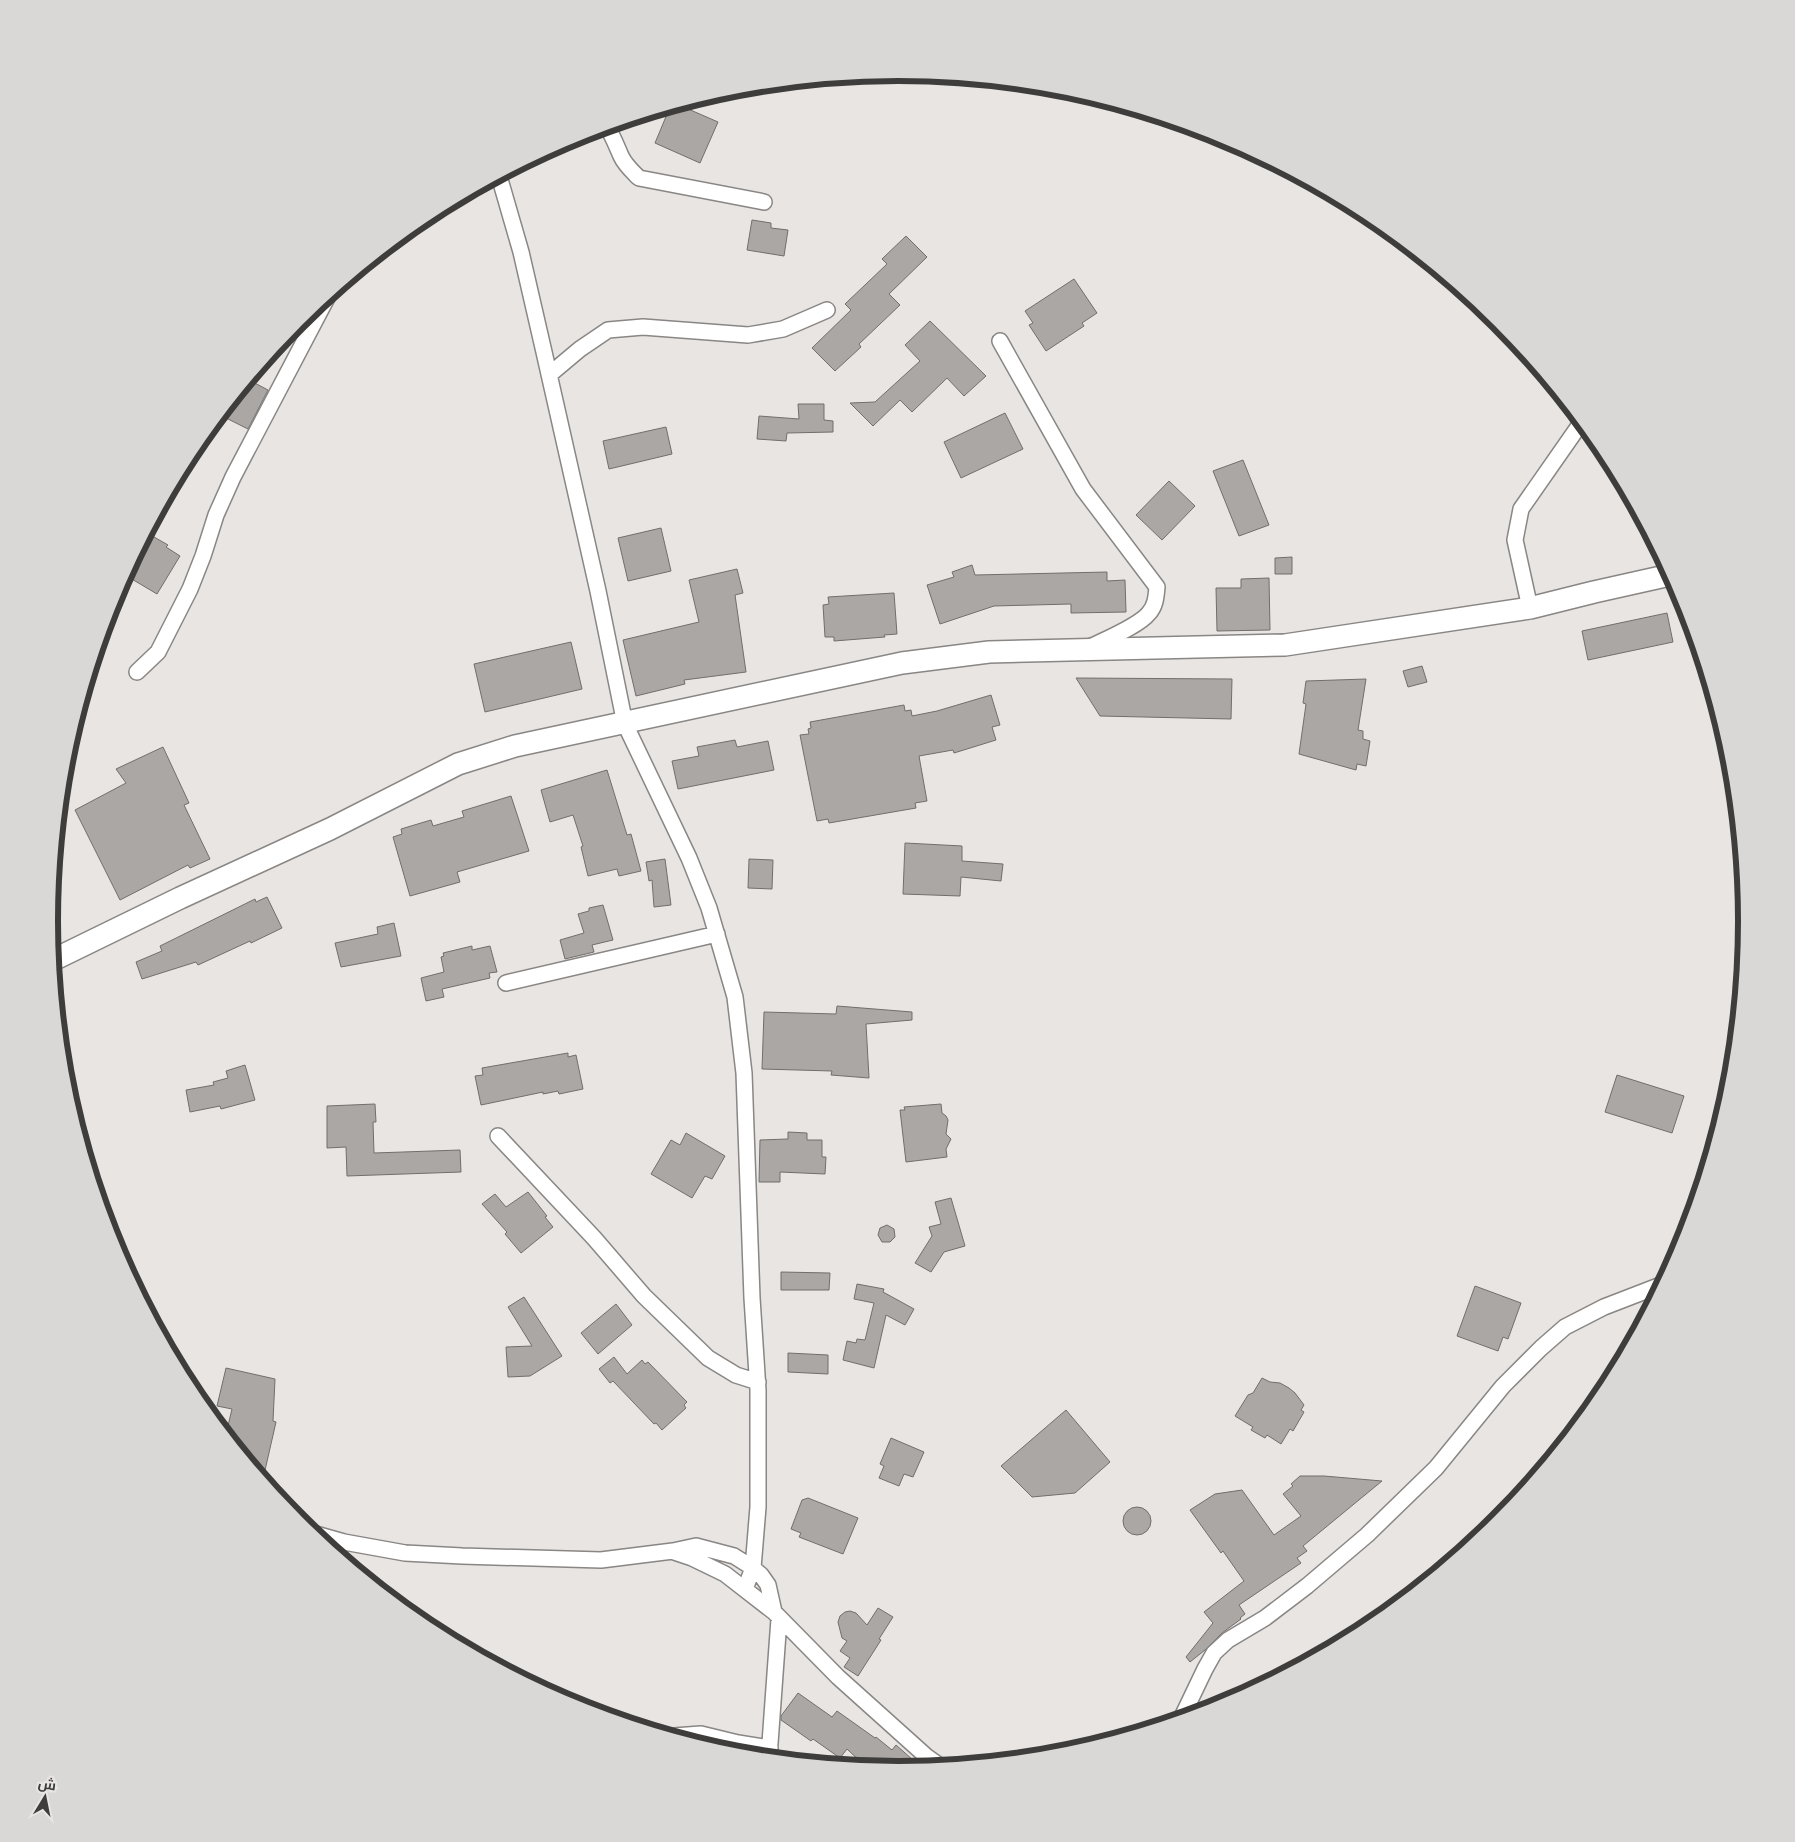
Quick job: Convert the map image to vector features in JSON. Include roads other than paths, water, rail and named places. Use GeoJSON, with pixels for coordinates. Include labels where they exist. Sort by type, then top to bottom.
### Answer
{"type":"FeatureCollection","features":[{"type":"Feature","properties":{"kind":"main road"},"geometry":{"type":"LineString","coordinates":[[59,957],[171,902],[330,829],[458,764],[515,746],[625,724],[902,663],[989,652],[1086,648],[1285,645],[1530,608],[1663,576]]}},
{"type":"Feature","properties":{"kind":"street"},"geometry":{"type":"LineString","coordinates":[[611,132],[621,157],[628,168],[639,178],[764,202]]}},
{"type":"Feature","properties":{"kind":"street"},"geometry":{"type":"LineString","coordinates":[[501,182],[521,252],[598,591],[625,724],[689,858],[709,908],[736,997],[744,1073],[752,1298],[758,1382],[759,1479],[753,1568],[745,1589]]}},
{"type":"Feature","properties":{"kind":"street"},"geometry":{"type":"LineString","coordinates":[[549,375],[580,349],[608,330],[643,327],[748,335],[783,329],[827,310]]}},
{"type":"Feature","properties":{"kind":"street"},"geometry":{"type":"LineString","coordinates":[[137,672],[158,652],[190,589],[216,515],[233,478],[320,312]]}},
{"type":"Feature","properties":{"kind":"street"},"geometry":{"type":"LineString","coordinates":[[1000,342],[1083,489],[1157,587],[1155,602],[1149,613],[1138,622],[1086,648]]}},
{"type":"Feature","properties":{"kind":"street"},"geometry":{"type":"LineString","coordinates":[[1530,608],[1515,540],[1521,509],[1577,428]]}},
{"type":"Feature","properties":{"kind":"street"},"geometry":{"type":"LineString","coordinates":[[506,983],[717,934]]}},
{"type":"Feature","properties":{"kind":"street"},"geometry":{"type":"LineString","coordinates":[[498,1136],[588,1232],[644,1296],[708,1358],[736,1375],[758,1382]]}},
{"type":"Feature","properties":{"kind":"street"},"geometry":{"type":"LineString","coordinates":[[1186,1709],[1214,1653],[1228,1640],[1265,1618],[1307,1586],[1367,1535],[1436,1468],[1504,1386],[1541,1348],[1565,1327],[1604,1307],[1654,1287]]}},
{"type":"Feature","properties":{"kind":"street"},"geometry":{"type":"LineString","coordinates":[[328,1537],[406,1553],[462,1556],[601,1560],[696,1546],[734,1556],[761,1575],[768,1586],[776,1615],[770,1751]]}},
{"type":"Feature","properties":{"kind":"street"},"geometry":{"type":"LineString","coordinates":[[672,1551],[708,1565],[725,1574],[745,1589],[776,1615],[845,1683],[931,1760]]}},
{"type":"Feature","properties":{"kind":"street"},"geometry":{"type":"LineString","coordinates":[[691,1735],[701,1734],[761,1750]]}}]}
